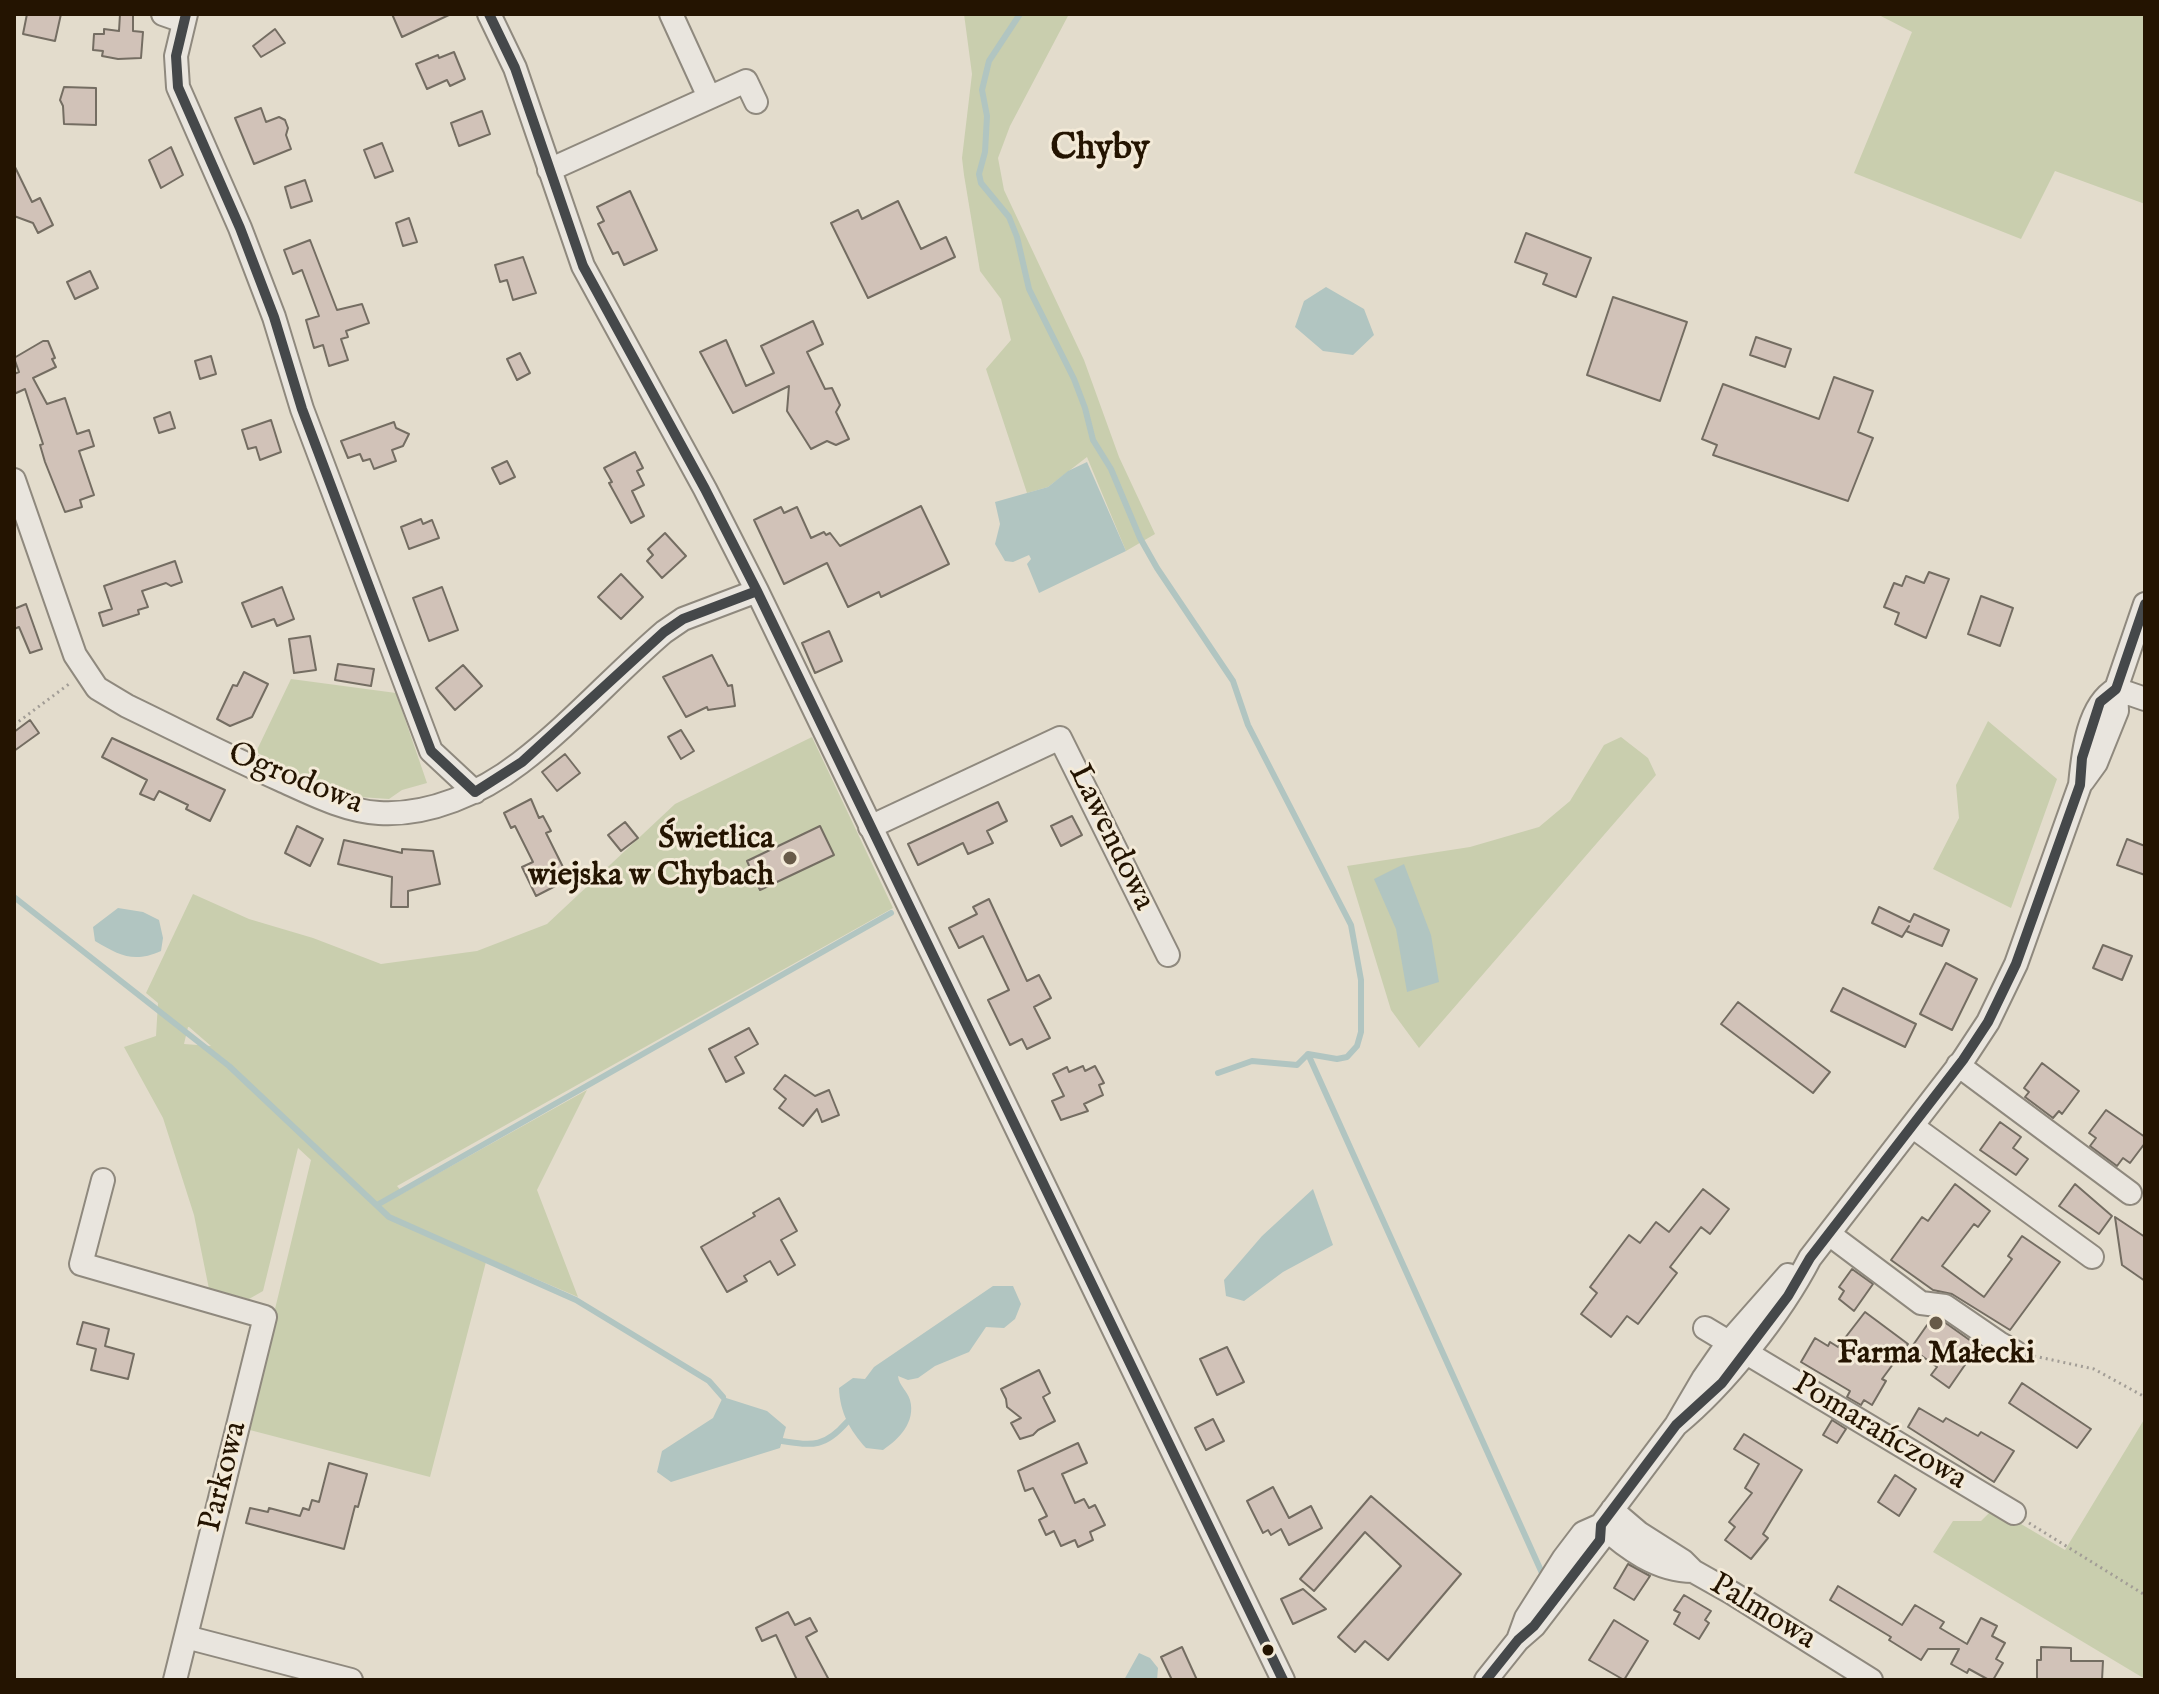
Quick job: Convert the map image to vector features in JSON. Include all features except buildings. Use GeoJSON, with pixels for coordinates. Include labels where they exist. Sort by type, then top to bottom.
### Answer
{"type":"FeatureCollection","features":[{"type":"Feature","properties":{"kind":"street"},"geometry":{"type":"LineString","coordinates":[[489,14],[515,68],[583,266],[757,591],[1283,1680]]}},
{"type":"Feature","properties":{"kind":"street"},"geometry":{"type":"LineString","coordinates":[[671,14],[709,97]]}},
{"type":"Feature","properties":{"kind":"street"},"geometry":{"type":"LineString","coordinates":[[177,16],[178,87],[240,228],[274,317],[302,409],[431,751],[475,792]]}},
{"type":"Feature","properties":{"kind":"street"},"geometry":{"type":"LineString","coordinates":[[549,170],[746,81],[756,102]]}},
{"type":"Feature","properties":{"kind":"street","name":"Ogrodowa"},"geometry":{"type":"LineString","coordinates":[[14,480],[66,632],[86,673],[108,697],[258,770],[343,806],[379,813],[439,805],[475,792],[532,753],[664,632],[683,619],[757,591]]}},
{"type":"Feature","properties":{"kind":"street"},"geometry":{"type":"LineString","coordinates":[[1486,1680],[1518,1640],[1526,1618],[1583,1533],[1606,1517],[1676,1425],[1712,1393],[1736,1348],[1794,1287],[1810,1258],[1988,1022],[2016,964],[2080,785],[2104,747],[2117,711],[2116,689],[2145,604]]}},
{"type":"Feature","properties":{"kind":"street"},"geometry":{"type":"LineString","coordinates":[[2124,666],[2145,676]]}},
{"type":"Feature","properties":{"kind":"street"},"geometry":{"type":"LineString","coordinates":[[2116,689],[2145,699]]}},
{"type":"Feature","properties":{"kind":"street","name":"Lawendowa"},"geometry":{"type":"LineString","coordinates":[[870,827],[1060,738],[1168,955]]}},
{"type":"Feature","properties":{"kind":"street"},"geometry":{"type":"LineString","coordinates":[[1958,1065],[2130,1193]]}},
{"type":"Feature","properties":{"kind":"street"},"geometry":{"type":"LineString","coordinates":[[1912,1126],[2092,1257]]}},
{"type":"Feature","properties":{"kind":"street","name":"Parkowa"},"geometry":{"type":"LineString","coordinates":[[103,1180],[81,1264],[265,1317],[175,1680]]}},
{"type":"Feature","properties":{"kind":"street"},"geometry":{"type":"LineString","coordinates":[[1829,1234],[1921,1303],[1945,1306],[2015,1352]]}},
{"type":"Feature","properties":{"kind":"street","name":"Pomarańczowa"},"geometry":{"type":"LineString","coordinates":[[1705,1328],[2014,1513]]}},
{"type":"Feature","properties":{"kind":"street","name":"Palmowa"},"geometry":{"type":"LineString","coordinates":[[1606,1517],[1642,1556],[1667,1567],[1693,1571],[1871,1680]]}},
{"type":"Feature","properties":{"kind":"street"},"geometry":{"type":"LineString","coordinates":[[186,1637],[351,1680]]}},
{"type":"Feature","properties":{"kind":"path"},"geometry":{"type":"LineString","coordinates":[[14,725],[86,673]]}},
{"type":"Feature","properties":{"kind":"path"},"geometry":{"type":"LineString","coordinates":[[2015,1352],[2094,1369],[2145,1397]]}},
{"type":"Feature","properties":{"kind":"path"},"geometry":{"type":"LineString","coordinates":[[2014,1513],[2145,1595]]}},
{"type":"Feature","properties":{"kind":"green space"},"geometry":{"type":"Polygon","coordinates":[[[964,14],[1069,14],[1010,126],[998,158],[1004,190],[1084,360],[1119,457],[1155,534],[1126,551],[1087,457],[1048,487],[1027,493],[986,369],[1011,340],[1001,299],[980,271],[964,175],[962,158],[972,74],[964,14]]]}},
{"type":"Feature","properties":{"kind":"green space"},"geometry":{"type":"Polygon","coordinates":[[[1877,14],[2145,14],[2145,204],[2055,171],[2021,239],[1854,173],[1912,32],[1877,14]]]}},
{"type":"Feature","properties":{"kind":"green space"},"geometry":{"type":"Polygon","coordinates":[[[291,679],[396,693],[427,783],[402,790],[389,799],[332,792],[256,752],[291,679]]]}},
{"type":"Feature","properties":{"kind":"green space"},"geometry":{"type":"Polygon","coordinates":[[[1988,721],[2057,779],[2011,908],[1933,869],[1959,818],[1956,785],[1988,721]]]}},
{"type":"Feature","properties":{"kind":"green space"},"geometry":{"type":"Polygon","coordinates":[[[812,737],[893,908],[397,1186],[403,1193],[587,1090],[537,1190],[578,1297],[487,1258],[430,1477],[246,1429],[311,1160],[298,1148],[263,1291],[249,1299],[209,1289],[194,1215],[163,1118],[124,1047],[156,1036],[158,1003],[146,993],[193,894],[249,919],[313,938],[381,964],[477,951],[547,924],[675,804],[812,737]],[[189,1027],[184,1044],[211,1046],[189,1027]]]}},
{"type":"Feature","properties":{"kind":"green space"},"geometry":{"type":"Polygon","coordinates":[[[1621,737],[1648,758],[1656,775],[1419,1048],[1391,1010],[1347,866],[1470,847],[1539,827],[1570,801],[1604,745],[1621,737]]]}},
{"type":"Feature","properties":{"kind":"green space"},"geometry":{"type":"Polygon","coordinates":[[[2145,1418],[2145,1679],[1933,1552],[1953,1521],[1981,1521],[1994,1508],[2065,1550],[2145,1418]]]}},
{"type":"Feature","properties":{"kind":"shaded area"},"geometry":{"type":"Polygon","coordinates":[[[1326,287],[1364,309],[1374,335],[1353,355],[1323,351],[1295,327],[1304,301],[1326,287]]]}},
{"type":"Feature","properties":{"kind":"shaded area"},"geometry":{"type":"Polygon","coordinates":[[[1087,462],[1126,551],[1039,593],[1027,564],[1031,559],[1029,555],[1013,562],[1005,561],[995,544],[1000,524],[995,502],[1048,487],[1068,471],[1087,462]]]}},
{"type":"Feature","properties":{"kind":"shaded area"},"geometry":{"type":"Polygon","coordinates":[[[1404,864],[1431,935],[1439,982],[1407,992],[1396,929],[1374,879],[1404,864]]]}},
{"type":"Feature","properties":{"kind":"shaded area"},"geometry":{"type":"Polygon","coordinates":[[[118,908],[143,912],[159,920],[163,938],[161,951],[143,957],[127,956],[95,941],[93,927],[118,908]]]}},
{"type":"Feature","properties":{"kind":"shaded area"},"geometry":{"type":"Polygon","coordinates":[[[1313,1189],[1333,1245],[1283,1272],[1244,1301],[1226,1296],[1224,1280],[1262,1236],[1313,1189]]]}},
{"type":"Feature","properties":{"kind":"shaded area"},"geometry":{"type":"Polygon","coordinates":[[[993,1286],[1013,1286],[1021,1304],[1015,1319],[1004,1328],[986,1327],[969,1352],[935,1366],[918,1378],[908,1380],[898,1376],[910,1400],[908,1423],[895,1441],[883,1450],[866,1448],[847,1421],[839,1388],[853,1378],[865,1379],[874,1367],[993,1286]]]}},
{"type":"Feature","properties":{"kind":"shaded area"},"geometry":{"type":"Polygon","coordinates":[[[723,1397],[767,1411],[786,1427],[780,1448],[671,1482],[657,1472],[662,1451],[713,1418],[723,1397]]]}},
{"type":"Feature","properties":{"kind":"shaded area"},"geometry":{"type":"Polygon","coordinates":[[[1139,1653],[1150,1658],[1158,1668],[1157,1680],[1124,1680],[1139,1653]]]}},
{"type":"Feature","properties":{"kind":"waterway"},"geometry":{"type":"LineString","coordinates":[[1020,14],[989,61],[982,90],[987,116],[985,152],[979,174],[981,183],[1009,217],[1029,289],[1074,379],[1093,440],[1111,469],[1140,538],[1233,681],[1248,725],[1351,925],[1361,980],[1361,1032],[1357,1046],[1347,1057],[1337,1059],[1308,1054],[1297,1065],[1252,1061],[1218,1073]]}},
{"type":"Feature","properties":{"kind":"waterway"},"geometry":{"type":"LineString","coordinates":[[14,897],[229,1066],[389,1217],[576,1300],[709,1381],[723,1397]]}},
{"type":"Feature","properties":{"kind":"waterway"},"geometry":{"type":"LineString","coordinates":[[377,1205],[891,913]]}},
{"type":"Feature","properties":{"kind":"waterway"},"geometry":{"type":"LineString","coordinates":[[1308,1054],[1542,1573]]}},
{"type":"Feature","properties":{"kind":"waterway"},"geometry":{"type":"LineString","coordinates":[[782,1441],[818,1443],[832,1436],[847,1422]]}},
{"type":"Feature","properties":{"kind":"transit line"},"geometry":{"type":"LineString","coordinates":[[186,14],[176,56],[178,87],[240,228],[274,317],[302,409],[431,751],[475,792]]}},
{"type":"Feature","properties":{"kind":"transit line"},"geometry":{"type":"LineString","coordinates":[[489,14],[515,68],[583,266],[757,591],[1283,1680]]}},
{"type":"Feature","properties":{"kind":"transit line"},"geometry":{"type":"LineString","coordinates":[[475,792],[522,762],[664,632],[683,619],[757,591]]}},
{"type":"Feature","properties":{"kind":"transit line"},"geometry":{"type":"LineString","coordinates":[[1486,1680],[1518,1640],[1534,1626],[1600,1540],[1601,1525],[1676,1425],[1722,1383],[1788,1296],[1810,1258],[1963,1060],[1988,1022],[2016,964],[2080,785],[2082,758],[2100,702],[2116,689],[2145,604]]}},
{"type":"Feature","properties":{"kind":"place","name":"Świetlica wiejska w Chybach"},"geometry":{"type":"Point","coordinates":[790,858]}},
{"type":"Feature","properties":{"kind":"place","name":"Farma Małecki"},"geometry":{"type":"Point","coordinates":[1936,1323]}},
{"type":"Feature","properties":{"kind":"district","name":"Chyby"},"geometry":{"type":"Point","coordinates":[1100,151]}}]}
